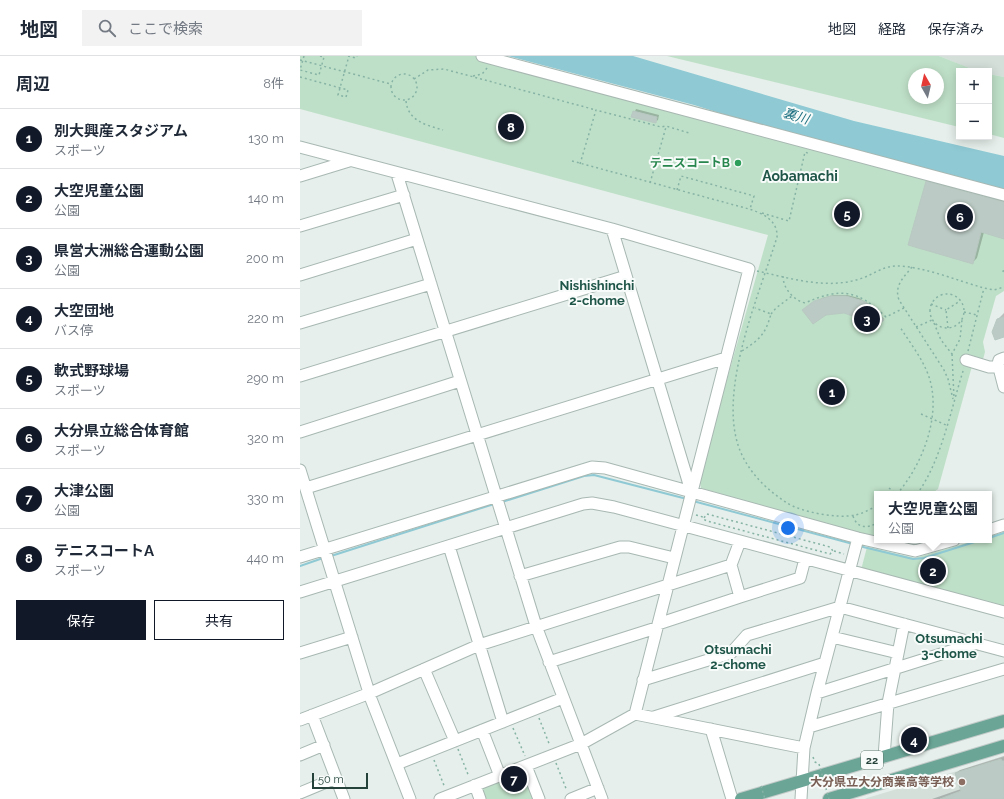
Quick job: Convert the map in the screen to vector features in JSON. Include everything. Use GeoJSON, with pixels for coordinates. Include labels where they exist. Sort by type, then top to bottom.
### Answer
{"type":"FeatureCollection","features":[{"type":"Feature","properties":{"kind":"main road","name":"22"},"geometry":{"type":"LineString","coordinates":[[741,799],[1004,721]]}},
{"type":"Feature","properties":{"kind":"main road","name":"22"},"geometry":{"type":"LineString","coordinates":[[829,799],[1004,746]]}},
{"type":"Feature","properties":{"kind":"street"},"geometry":{"type":"LineString","coordinates":[[486,57],[1004,195]]}},
{"type":"Feature","properties":{"kind":"street"},"geometry":{"type":"LineString","coordinates":[[300,147],[397,174],[612,229],[749,269],[635,714]]}},
{"type":"Feature","properties":{"kind":"street"},"geometry":{"type":"LineString","coordinates":[[300,176],[349,161]]}},
{"type":"Feature","properties":{"kind":"street"},"geometry":{"type":"LineString","coordinates":[[397,174],[536,626],[602,799]]}},
{"type":"Feature","properties":{"kind":"street"},"geometry":{"type":"LineString","coordinates":[[300,226],[404,195]]}},
{"type":"Feature","properties":{"kind":"street"},"geometry":{"type":"LineString","coordinates":[[612,229],[657,379],[690,497]]}},
{"type":"Feature","properties":{"kind":"street"},"geometry":{"type":"LineString","coordinates":[[300,275],[417,239]]}},
{"type":"Feature","properties":{"kind":"street"},"geometry":{"type":"LineString","coordinates":[[300,376],[626,276]]}},
{"type":"Feature","properties":{"kind":"street"},"geometry":{"type":"LineString","coordinates":[[300,323],[431,284]]}},
{"type":"Feature","properties":{"kind":"street"},"geometry":{"type":"LineString","coordinates":[[306,488],[726,358]]}},
{"type":"Feature","properties":{"kind":"street"},"geometry":{"type":"LineString","coordinates":[[966,360],[989,367],[1001,363],[1004,387]]}},
{"type":"Feature","properties":{"kind":"street"},"geometry":{"type":"LineString","coordinates":[[300,432],[460,381]]}},
{"type":"Feature","properties":{"kind":"street"},"geometry":{"type":"LineString","coordinates":[[300,557],[326,554],[497,501],[592,466],[605,468],[690,497],[874,542]]}},
{"type":"Feature","properties":{"kind":"street"},"geometry":{"type":"LineString","coordinates":[[300,470],[370,693],[410,799]]}},
{"type":"Feature","properties":{"kind":"street"},"geometry":{"type":"LineString","coordinates":[[300,592],[592,503],[614,507],[683,525],[1004,612]]}},
{"type":"Feature","properties":{"kind":"street"},"geometry":{"type":"LineString","coordinates":[[992,529],[1004,525]]}},
{"type":"Feature","properties":{"kind":"street"},"geometry":{"type":"LineString","coordinates":[[801,799],[804,748],[858,538]]}},
{"type":"Feature","properties":{"kind":"street"},"geometry":{"type":"LineString","coordinates":[[740,541],[731,565],[740,597]]}},
{"type":"Feature","properties":{"kind":"street"},"geometry":{"type":"LineString","coordinates":[[880,543],[915,551],[943,543]]}},
{"type":"Feature","properties":{"kind":"street"},"geometry":{"type":"LineString","coordinates":[[449,546],[479,646],[506,720]]}},
{"type":"Feature","properties":{"kind":"street"},"geometry":{"type":"LineString","coordinates":[[520,576],[620,547],[634,548],[674,558]]}},
{"type":"Feature","properties":{"kind":"street"},"geometry":{"type":"LineString","coordinates":[[549,662],[800,578],[805,559]]}},
{"type":"Feature","properties":{"kind":"street"},"geometry":{"type":"LineString","coordinates":[[300,720],[370,693],[479,646],[536,626],[731,565]]}},
{"type":"Feature","properties":{"kind":"street"},"geometry":{"type":"LineString","coordinates":[[643,680],[731,653],[747,635],[840,607],[1004,651]]}},
{"type":"Feature","properties":{"kind":"street"},"geometry":{"type":"LineString","coordinates":[[884,756],[888,703],[904,624]]}},
{"type":"Feature","properties":{"kind":"street"},"geometry":{"type":"LineString","coordinates":[[300,653],[352,637]]}},
{"type":"Feature","properties":{"kind":"street"},"geometry":{"type":"LineString","coordinates":[[832,637],[898,653]]}},
{"type":"Feature","properties":{"kind":"street"},"geometry":{"type":"LineString","coordinates":[[817,693],[976,643]]}},
{"type":"Feature","properties":{"kind":"street"},"geometry":{"type":"LineString","coordinates":[[652,718],[825,663]]}},
{"type":"Feature","properties":{"kind":"street"},"geometry":{"type":"LineString","coordinates":[[424,669],[455,741]]}},
{"type":"Feature","properties":{"kind":"street"},"geometry":{"type":"LineString","coordinates":[[809,727],[1004,669]]}},
{"type":"Feature","properties":{"kind":"street"},"geometry":{"type":"LineString","coordinates":[[397,764],[563,698]]}},
{"type":"Feature","properties":{"kind":"street"},"geometry":{"type":"LineString","coordinates":[[444,797],[581,744],[635,714],[804,748]]}},
{"type":"Feature","properties":{"kind":"street"},"geometry":{"type":"LineString","coordinates":[[312,715],[344,799]]}},
{"type":"Feature","properties":{"kind":"street"},"geometry":{"type":"LineString","coordinates":[[711,729],[732,799]]}},
{"type":"Feature","properties":{"kind":"street"},"geometry":{"type":"LineString","coordinates":[[482,730],[500,776]]}},
{"type":"Feature","properties":{"kind":"street"},"geometry":{"type":"LineString","coordinates":[[300,755],[324,745]]}},
{"type":"Feature","properties":{"kind":"street"},"geometry":{"type":"LineString","coordinates":[[527,765],[539,799]]}},
{"type":"Feature","properties":{"kind":"street"},"geometry":{"type":"LineString","coordinates":[[300,792],[336,778]]}},
{"type":"Feature","properties":{"kind":"street"},"geometry":{"type":"LineString","coordinates":[[474,786],[480,799]]}},
{"type":"Feature","properties":{"kind":"street"},"geometry":{"type":"LineString","coordinates":[[569,795],[598,788]]}},
{"type":"Feature","properties":{"kind":"path"},"geometry":{"type":"LineString","coordinates":[[304,56],[301,60],[300,70],[319,75],[324,57],[320,56]]}},
{"type":"Feature","properties":{"kind":"path"},"geometry":{"type":"LineString","coordinates":[[300,77],[340,88],[348,90],[346,97],[338,95],[340,88],[345,72],[349,56],[356,58],[357,56]]}},
{"type":"Feature","properties":{"kind":"path"},"geometry":{"type":"LineString","coordinates":[[472,76],[482,74],[487,70],[486,57]]}},
{"type":"Feature","properties":{"kind":"path"},"geometry":{"type":"LineString","coordinates":[[301,60],[391,84]]}},
{"type":"Feature","properties":{"kind":"path"},"geometry":{"type":"LineString","coordinates":[[414,79],[424,72],[438,68],[661,127],[666,126],[688,133]]}},
{"type":"Feature","properties":{"kind":"path"},"geometry":{"type":"LineString","coordinates":[[403,74],[409,75],[414,79],[418,86],[417,91],[411,99],[406,100],[396,98],[391,90],[391,84],[397,76],[403,74]]}},
{"type":"Feature","properties":{"kind":"path"},"geometry":{"type":"LineString","coordinates":[[406,100],[408,110],[419,122],[443,130]]}},
{"type":"Feature","properties":{"kind":"path"},"geometry":{"type":"LineString","coordinates":[[580,164],[596,110]]}},
{"type":"Feature","properties":{"kind":"path"},"geometry":{"type":"LineString","coordinates":[[650,183],[666,126]]}},
{"type":"Feature","properties":{"kind":"path"},"geometry":{"type":"LineString","coordinates":[[677,190],[681,176],[754,196],[750,209],[789,221],[805,152]]}},
{"type":"Feature","properties":{"kind":"path"},"geometry":{"type":"LineString","coordinates":[[749,269],[814,283],[827,284],[855,281],[894,266],[912,268],[994,290],[1004,287]]}},
{"type":"Feature","properties":{"kind":"path"},"geometry":{"type":"LineString","coordinates":[[912,268],[899,284],[897,293],[904,308],[948,379],[954,400]]}},
{"type":"Feature","properties":{"kind":"path"},"geometry":{"type":"LineString","coordinates":[[1003,272],[1004,268]]}},
{"type":"Feature","properties":{"kind":"path"},"geometry":{"type":"LineString","coordinates":[[783,276],[783,283],[792,296],[804,303],[832,294],[857,295],[869,301],[886,317],[904,308]]}},
{"type":"Feature","properties":{"kind":"path"},"geometry":{"type":"LineString","coordinates":[[919,491],[928,480],[936,460],[966,360],[984,288]]}},
{"type":"Feature","properties":{"kind":"path"},"geometry":{"type":"LineString","coordinates":[[952,354],[941,340],[930,310],[931,304],[935,299],[945,294],[955,296],[960,301],[964,312],[960,339],[952,354],[954,400]]}},
{"type":"Feature","properties":{"kind":"path"},"geometry":{"type":"LineString","coordinates":[[742,351],[762,337],[766,331],[771,314],[776,308],[792,296]]}},
{"type":"Feature","properties":{"kind":"path"},"geometry":{"type":"LineString","coordinates":[[946,310],[960,301]]}},
{"type":"Feature","properties":{"kind":"path"},"geometry":{"type":"LineString","coordinates":[[931,304],[946,310]]}},
{"type":"Feature","properties":{"kind":"path"},"geometry":{"type":"LineString","coordinates":[[755,308],[771,314]]}},
{"type":"Feature","properties":{"kind":"path"},"geometry":{"type":"LineString","coordinates":[[946,310],[948,328]]}},
{"type":"Feature","properties":{"kind":"path"},"geometry":{"type":"LineString","coordinates":[[964,312],[977,316]]}},
{"type":"Feature","properties":{"kind":"path"},"geometry":{"type":"LineString","coordinates":[[933,320],[937,325],[948,328],[958,324],[962,319]]}},
{"type":"Feature","properties":{"kind":"path"},"geometry":{"type":"LineString","coordinates":[[916,327],[933,320]]}},
{"type":"Feature","properties":{"kind":"path"},"geometry":{"type":"LineString","coordinates":[[898,491],[918,464],[926,443],[931,419],[932,392],[930,379],[926,370],[900,327]]}},
{"type":"Feature","properties":{"kind":"path"},"geometry":{"type":"LineString","coordinates":[[921,414],[946,425]]}},
{"type":"Feature","properties":{"kind":"path"},"geometry":{"type":"LineString","coordinates":[[889,488],[892,491]]}},
{"type":"Feature","properties":{"kind":"path"},"geometry":{"type":"LineString","coordinates":[[874,507],[853,516],[855,522],[859,526],[865,527],[874,524]]}},
{"type":"Feature","properties":{"kind":"path"},"geometry":{"type":"LineString","coordinates":[[695,514],[703,517],[705,521],[830,554],[834,551]]}},
{"type":"Feature","properties":{"kind":"path"},"geometry":{"type":"LineString","coordinates":[[703,517],[706,514],[769,530],[832,547],[834,551],[844,554]]}},
{"type":"Feature","properties":{"kind":"path"},"geometry":{"type":"LineString","coordinates":[[736,529],[738,522]]}},
{"type":"Feature","properties":{"kind":"path"},"geometry":{"type":"LineString","coordinates":[[768,537],[769,530]]}},
{"type":"Feature","properties":{"kind":"path"},"geometry":{"type":"LineString","coordinates":[[800,546],[802,539]]}},
{"type":"Feature","properties":{"kind":"path"},"geometry":{"type":"LineString","coordinates":[[535,709],[569,795]]}},
{"type":"Feature","properties":{"kind":"path"},"geometry":{"type":"LineString","coordinates":[[506,720],[527,765]]}},
{"type":"Feature","properties":{"kind":"path"},"geometry":{"type":"LineString","coordinates":[[455,741],[474,786]]}},
{"type":"Feature","properties":{"kind":"path"},"geometry":{"type":"LineString","coordinates":[[431,750],[444,797]]}},
{"type":"Feature","properties":{"kind":"path"},"geometry":{"type":"LineString","coordinates":[[813,756],[815,762],[819,764],[829,799]]}},
{"type":"Feature","properties":{"kind":"path"},"geometry":{"type":"LineString","coordinates":[[761,786],[765,799]]}},
{"type":"Feature","properties":{"kind":"shaded area"},"geometry":{"type":"Polygon","coordinates":[[[939,56],[1004,56],[1004,77],[992,75],[992,68],[969,68],[939,56]]]}},
{"type":"Feature","properties":{"kind":"shaded area","name":"大分県立大分商業高等学校"},"geometry":{"type":"Polygon","coordinates":[[[1004,757],[1004,799],[865,799],[867,798],[1004,757]]]}},
{"type":"Feature","properties":{"kind":"green space"},"geometry":{"type":"Polygon","coordinates":[[[300,56],[479,56],[1004,196],[1004,291],[996,296],[983,342],[985,352],[982,363],[972,366],[938,489],[935,491],[874,491],[874,538],[701,488],[699,478],[768,235],[300,109],[300,56]]]}},
{"type":"Feature","properties":{"kind":"green space"},"geometry":{"type":"Polygon","coordinates":[[[667,56],[939,56],[969,68],[956,68],[956,126],[667,56]]]}},
{"type":"Feature","properties":{"kind":"green space"},"geometry":{"type":"Polygon","coordinates":[[[992,75],[1004,77],[1004,138],[992,135],[992,75]]]}},
{"type":"Feature","properties":{"kind":"green space"},"geometry":{"type":"Polygon","coordinates":[[[1004,532],[1004,609],[861,570],[867,547],[915,558],[967,543],[992,543],[992,535],[1004,532]]]}},
{"type":"Feature","properties":{"kind":"green space"},"geometry":{"type":"Polygon","coordinates":[[[522,770],[535,799],[483,799],[481,786],[522,770]]]}},
{"type":"Feature","properties":{"kind":"water","name":"裏川"},"geometry":{"type":"Polygon","coordinates":[[[508,56],[633,56],[854,121],[1004,156],[1004,192],[755,124],[694,105],[508,56]]]}},
{"type":"Feature","properties":{"kind":"building"},"geometry":{"type":"Polygon","coordinates":[[[633,111],[657,117],[656,123],[631,117],[633,111]]]}},
{"type":"Feature","properties":{"kind":"building"},"geometry":{"type":"Polygon","coordinates":[[[926,181],[1004,202],[1004,239],[981,232],[973,264],[908,245],[926,181]]]}},
{"type":"Feature","properties":{"kind":"building"},"geometry":{"type":"Polygon","coordinates":[[[831,296],[846,296],[863,301],[873,307],[884,320],[871,331],[858,318],[844,313],[826,315],[813,324],[802,310],[814,301],[831,296]]]}},
{"type":"Feature","properties":{"kind":"building"},"geometry":{"type":"Polygon","coordinates":[[[1004,317],[1004,337],[995,340],[992,332],[997,319],[1004,317]]]}},
{"type":"Feature","properties":{"kind":"building"},"geometry":{"type":"Polygon","coordinates":[[[1001,759],[1004,761],[1004,799],[940,799],[961,791],[955,773],[1001,759]]]}},
{"type":"Feature","properties":{"kind":"waterway"},"geometry":{"type":"LineString","coordinates":[[502,502],[584,476],[594,475],[687,499]]}},
{"type":"Feature","properties":{"kind":"waterway"},"geometry":{"type":"LineString","coordinates":[[693,501],[853,544]]}},
{"type":"Feature","properties":{"kind":"waterway"},"geometry":{"type":"LineString","coordinates":[[331,556],[494,504]]}},
{"type":"Feature","properties":{"kind":"waterway"},"geometry":{"type":"LineString","coordinates":[[992,537],[1004,533]]}},
{"type":"Feature","properties":{"kind":"waterway"},"geometry":{"type":"LineString","coordinates":[[859,546],[913,559],[924,558],[972,543]]}},
{"type":"Feature","properties":{"kind":"waterway"},"geometry":{"type":"LineString","coordinates":[[300,566],[323,558]]}},
{"type":"Feature","properties":{"kind":"place","name":"テニスコートA"},"geometry":{"type":"Point","coordinates":[511,127]}},
{"type":"Feature","properties":{"kind":"place","name":"テニスコートB"},"geometry":{"type":"Point","coordinates":[738,163]}},
{"type":"Feature","properties":{"kind":"place","name":"軟式野球場"},"geometry":{"type":"Point","coordinates":[847,214]}},
{"type":"Feature","properties":{"kind":"place","name":"大分県立総合体育館"},"geometry":{"type":"Point","coordinates":[960,217]}},
{"type":"Feature","properties":{"kind":"place","name":"県営大洲総合運動公園"},"geometry":{"type":"Point","coordinates":[867,319]}},
{"type":"Feature","properties":{"kind":"place","name":"別大興産スタジアム"},"geometry":{"type":"Point","coordinates":[832,392]}},
{"type":"Feature","properties":{"kind":"place","name":"大空児童公園"},"geometry":{"type":"Point","coordinates":[933,571]}},
{"type":"Feature","properties":{"kind":"place","name":"大空団地"},"geometry":{"type":"Point","coordinates":[914,740]}},
{"type":"Feature","properties":{"kind":"place","name":"大津公園"},"geometry":{"type":"Point","coordinates":[514,779]}},
{"type":"Feature","properties":{"kind":"place","name":"大分県立大分商業高等学校"},"geometry":{"type":"Point","coordinates":[962,782]}},
{"type":"Feature","properties":{"kind":"district","name":"Aobamachi"},"geometry":{"type":"Point","coordinates":[800,176]}},
{"type":"Feature","properties":{"kind":"district","name":"Nishishinchi 2-chome"},"geometry":{"type":"Point","coordinates":[597,292]}},
{"type":"Feature","properties":{"kind":"district","name":"Otsumachi 3-chome"},"geometry":{"type":"Point","coordinates":[949,646]}},
{"type":"Feature","properties":{"kind":"district","name":"Otsumachi 2-chome"},"geometry":{"type":"Point","coordinates":[738,656]}}]}
